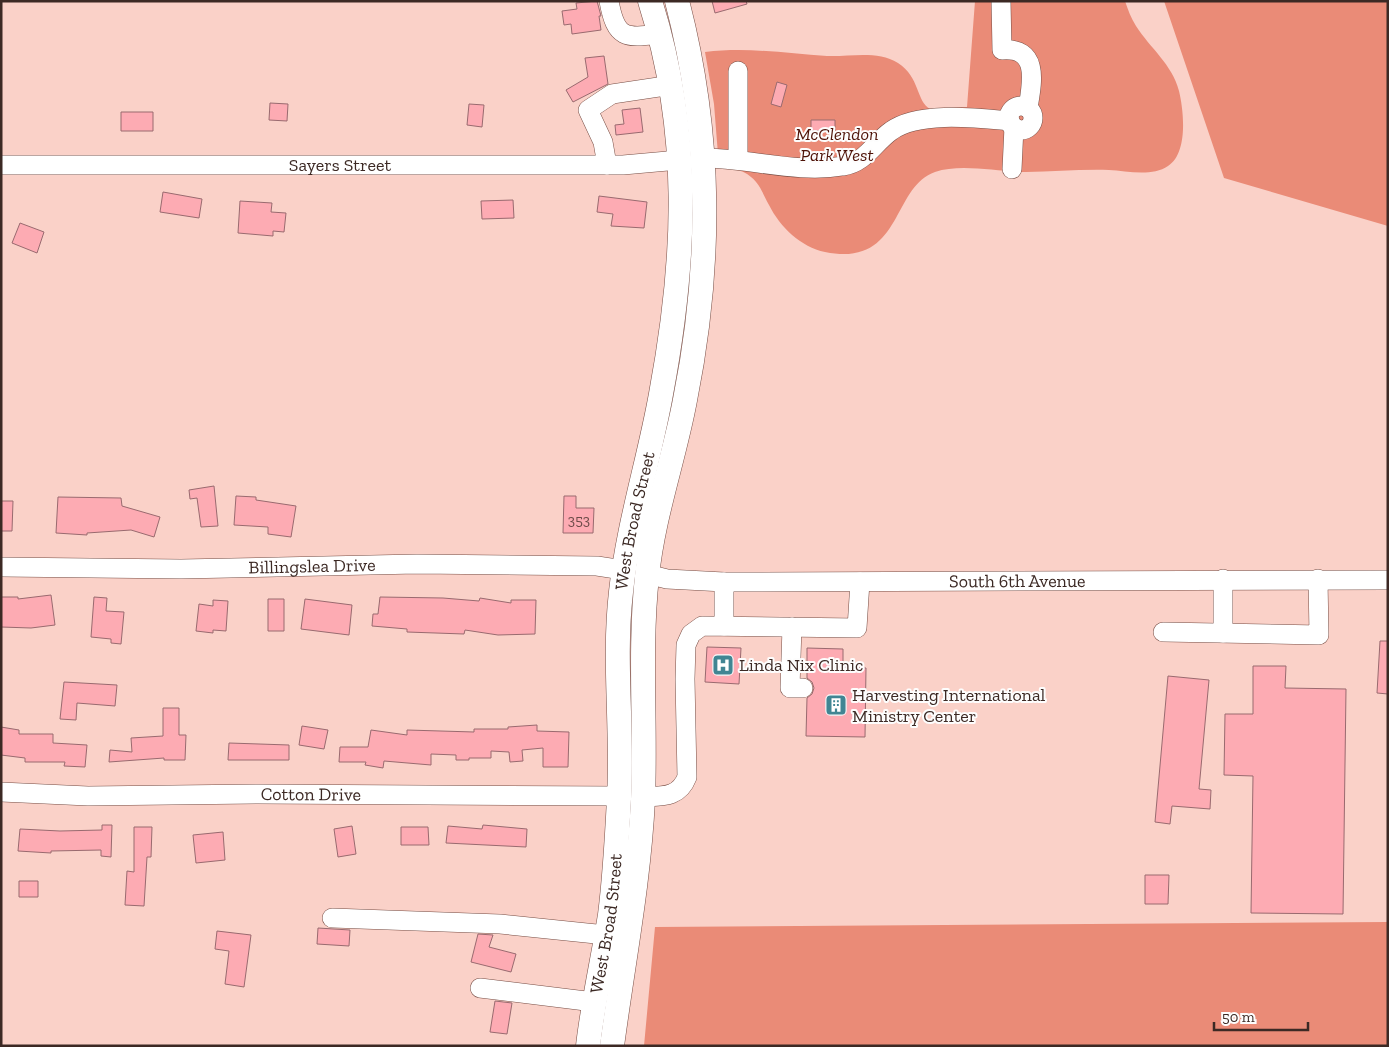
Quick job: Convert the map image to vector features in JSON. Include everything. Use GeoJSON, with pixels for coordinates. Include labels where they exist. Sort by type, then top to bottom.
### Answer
{"type":"FeatureCollection","features":[{"type":"Feature","properties":{"kind":"main road","name":"West Broad Street"},"geometry":{"type":"LineString","coordinates":[[588,1046],[606,935],[615,864],[619,796],[618,624],[623,570],[661,396],[677,296],[681,252],[679,160],[672,85],[650,1]]}},
{"type":"Feature","properties":{"kind":"main road","name":"West Broad Street"},"geometry":{"type":"LineString","coordinates":[[612,1046],[632,911],[643,797],[642,632],[647,574],[662,493],[685,404],[694,356],[704,258],[703,158],[695,78],[676,1]]}},
{"type":"Feature","properties":{"kind":"main road"},"geometry":{"type":"LineString","coordinates":[[679,160],[703,158]]}},
{"type":"Feature","properties":{"kind":"main road"},"geometry":{"type":"LineString","coordinates":[[623,570],[647,574]]}},
{"type":"Feature","properties":{"kind":"main road"},"geometry":{"type":"LineString","coordinates":[[619,796],[643,797]]}},
{"type":"Feature","properties":{"kind":"street"},"geometry":{"type":"LineString","coordinates":[[609,1],[614,24],[621,34],[630,37],[660,34]]}},
{"type":"Feature","properties":{"kind":"street"},"geometry":{"type":"LineString","coordinates":[[703,158],[783,166],[841,167],[862,158],[892,129],[907,122],[970,118],[1012,124],[1020,130],[1029,127],[1033,119],[1028,108],[1030,64],[1026,56],[1020,52],[1002,50],[1001,1]]}},
{"type":"Feature","properties":{"kind":"street"},"geometry":{"type":"LineString","coordinates":[[738,71],[738,160]]}},
{"type":"Feature","properties":{"kind":"street"},"geometry":{"type":"LineString","coordinates":[[607,165],[599,131],[588,110],[612,94],[672,85]]}},
{"type":"Feature","properties":{"kind":"street"},"geometry":{"type":"LineString","coordinates":[[1012,124],[1012,168]]}},
{"type":"Feature","properties":{"kind":"street","name":"Sayers Street"},"geometry":{"type":"LineString","coordinates":[[1,165],[607,165],[679,160]]}},
{"type":"Feature","properties":{"kind":"street","name":"Billingslea Drive"},"geometry":{"type":"LineString","coordinates":[[1,568],[181,570],[417,564],[597,566],[623,570]]}},
{"type":"Feature","properties":{"kind":"street","name":"South 6th Avenue"},"geometry":{"type":"LineString","coordinates":[[647,574],[667,578],[724,582],[1388,580]]}},
{"type":"Feature","properties":{"kind":"street"},"geometry":{"type":"LineString","coordinates":[[1223,579],[1223,633]]}},
{"type":"Feature","properties":{"kind":"street"},"geometry":{"type":"LineString","coordinates":[[1163,632],[1319,635],[1318,579]]}},
{"type":"Feature","properties":{"kind":"street"},"geometry":{"type":"LineString","coordinates":[[724,582],[724,626]]}},
{"type":"Feature","properties":{"kind":"street"},"geometry":{"type":"LineString","coordinates":[[643,797],[670,796],[676,793],[685,783],[688,771],[684,679],[688,640],[694,631],[702,626],[857,628],[860,582]]}},
{"type":"Feature","properties":{"kind":"street"},"geometry":{"type":"LineString","coordinates":[[792,627],[790,688],[803,688]]}},
{"type":"Feature","properties":{"kind":"street","name":"Cotton Drive"},"geometry":{"type":"LineString","coordinates":[[1,792],[88,796],[258,794],[619,796]]}},
{"type":"Feature","properties":{"kind":"street"},"geometry":{"type":"LineString","coordinates":[[332,918],[490,924],[606,935]]}},
{"type":"Feature","properties":{"kind":"street"},"geometry":{"type":"LineString","coordinates":[[480,988],[594,1002]]}},
{"type":"Feature","properties":{"kind":"green space","name":"McClendon Park West"},"geometry":{"type":"Polygon","coordinates":[[[975,1],[1125,1],[1136,26],[1166,64],[1176,81],[1182,110],[1183,132],[1179,152],[1174,160],[1162,169],[1147,172],[1099,170],[1026,172],[968,168],[945,169],[921,180],[910,193],[893,224],[882,238],[869,248],[850,254],[825,252],[800,241],[779,221],[760,187],[748,174],[719,167],[714,104],[705,52],[751,50],[827,56],[872,55],[890,59],[905,69],[914,82],[922,100],[930,109],[967,107],[975,1]]]}},
{"type":"Feature","properties":{"kind":"green space"},"geometry":{"type":"Polygon","coordinates":[[[1164,1],[1388,1],[1388,226],[1224,178],[1164,1]]]}},
{"type":"Feature","properties":{"kind":"green space"},"geometry":{"type":"Polygon","coordinates":[[[1388,922],[1388,1046],[644,1046],[655,927],[1388,922]]]}},
{"type":"Feature","properties":{"kind":"building"},"geometry":{"type":"Polygon","coordinates":[[[597,1],[601,16],[599,16],[601,30],[572,34],[571,24],[564,25],[562,11],[577,9],[576,3],[597,1]]]}},
{"type":"Feature","properties":{"kind":"building"},"geometry":{"type":"Polygon","coordinates":[[[712,1],[746,1],[747,4],[715,13],[712,1]]]}},
{"type":"Feature","properties":{"kind":"building"},"geometry":{"type":"Polygon","coordinates":[[[604,56],[608,84],[573,102],[566,90],[588,77],[585,58],[604,56]]]}},
{"type":"Feature","properties":{"kind":"building"},"geometry":{"type":"Polygon","coordinates":[[[777,82],[787,85],[781,107],[771,104],[777,82]]]}},
{"type":"Feature","properties":{"kind":"building"},"geometry":{"type":"Polygon","coordinates":[[[270,103],[288,104],[287,121],[269,120],[270,103]]]}},
{"type":"Feature","properties":{"kind":"building"},"geometry":{"type":"Polygon","coordinates":[[[469,104],[484,105],[482,127],[467,125],[469,104]]]}},
{"type":"Feature","properties":{"kind":"building"},"geometry":{"type":"Polygon","coordinates":[[[640,108],[643,132],[616,135],[615,125],[624,124],[622,110],[640,108]]]}},
{"type":"Feature","properties":{"kind":"building"},"geometry":{"type":"Polygon","coordinates":[[[121,112],[153,112],[153,131],[121,131],[121,112]]]}},
{"type":"Feature","properties":{"kind":"building"},"geometry":{"type":"Polygon","coordinates":[[[811,120],[835,120],[835,131],[811,131],[811,120]]]}},
{"type":"Feature","properties":{"kind":"building"},"geometry":{"type":"Polygon","coordinates":[[[163,192],[202,199],[199,218],[160,212],[163,192]]]}},
{"type":"Feature","properties":{"kind":"building"},"geometry":{"type":"Polygon","coordinates":[[[599,196],[647,202],[644,228],[611,226],[613,214],[597,212],[599,196]]]}},
{"type":"Feature","properties":{"kind":"building"},"geometry":{"type":"Polygon","coordinates":[[[513,200],[514,218],[482,219],[481,201],[513,200]]]}},
{"type":"Feature","properties":{"kind":"building"},"geometry":{"type":"Polygon","coordinates":[[[240,201],[272,203],[271,212],[286,213],[284,232],[273,231],[273,236],[238,233],[240,201]]]}},
{"type":"Feature","properties":{"kind":"building"},"geometry":{"type":"Polygon","coordinates":[[[20,223],[44,232],[37,253],[12,243],[20,223]]]}},
{"type":"Feature","properties":{"kind":"building"},"geometry":{"type":"Polygon","coordinates":[[[214,486],[218,526],[201,527],[197,498],[190,499],[189,490],[214,486]]]}},
{"type":"Feature","properties":{"kind":"building"},"geometry":{"type":"Polygon","coordinates":[[[236,496],[256,497],[256,500],[296,506],[291,537],[268,534],[268,527],[234,525],[236,496]]]}},
{"type":"Feature","properties":{"kind":"building"},"geometry":{"type":"Polygon","coordinates":[[[564,496],[576,496],[576,508],[594,508],[593,533],[563,533],[564,496]]]}},
{"type":"Feature","properties":{"kind":"building"},"geometry":{"type":"Polygon","coordinates":[[[58,497],[121,498],[122,506],[160,517],[154,537],[131,530],[87,533],[87,535],[56,533],[58,497]]]}},
{"type":"Feature","properties":{"kind":"building"},"geometry":{"type":"Polygon","coordinates":[[[1,501],[13,501],[12,531],[1,531],[1,501]]]}},
{"type":"Feature","properties":{"kind":"building"},"geometry":{"type":"Polygon","coordinates":[[[51,595],[55,625],[31,628],[1,627],[1,597],[18,597],[18,599],[51,595]]]}},
{"type":"Feature","properties":{"kind":"building"},"geometry":{"type":"Polygon","coordinates":[[[94,597],[107,598],[106,611],[124,612],[121,644],[111,643],[111,639],[91,637],[94,597]]]}},
{"type":"Feature","properties":{"kind":"building"},"geometry":{"type":"Polygon","coordinates":[[[380,597],[443,598],[479,601],[480,598],[511,603],[511,600],[536,600],[535,634],[498,635],[465,630],[464,634],[407,632],[407,629],[372,626],[373,614],[378,614],[380,597]]]}},
{"type":"Feature","properties":{"kind":"building"},"geometry":{"type":"Polygon","coordinates":[[[268,599],[284,599],[284,631],[268,631],[268,599]]]}},
{"type":"Feature","properties":{"kind":"building"},"geometry":{"type":"Polygon","coordinates":[[[305,599],[352,605],[349,635],[301,629],[305,599]]]}},
{"type":"Feature","properties":{"kind":"building"},"geometry":{"type":"Polygon","coordinates":[[[213,600],[228,601],[226,631],[213,630],[213,633],[196,631],[199,604],[213,606],[213,600]]]}},
{"type":"Feature","properties":{"kind":"building"},"geometry":{"type":"Polygon","coordinates":[[[1380,641],[1388,641],[1388,694],[1377,693],[1380,641]]]}},
{"type":"Feature","properties":{"kind":"building","name":"Linda Nix Clinic"},"geometry":{"type":"Polygon","coordinates":[[[707,647],[741,648],[739,684],[705,682],[707,647]]]}},
{"type":"Feature","properties":{"kind":"building","name":"Harvesting International Ministry Center"},"geometry":{"type":"Polygon","coordinates":[[[807,648],[843,649],[843,667],[866,668],[865,737],[806,736],[807,698],[812,694],[814,688],[812,682],[807,678],[807,648]]]}},
{"type":"Feature","properties":{"kind":"building"},"geometry":{"type":"Polygon","coordinates":[[[1253,666],[1286,666],[1285,688],[1346,689],[1343,914],[1251,913],[1253,776],[1224,775],[1225,714],[1253,714],[1253,666]]]}},
{"type":"Feature","properties":{"kind":"building"},"geometry":{"type":"Polygon","coordinates":[[[1168,676],[1209,680],[1199,789],[1211,790],[1210,809],[1172,806],[1170,824],[1155,822],[1168,676]]]}},
{"type":"Feature","properties":{"kind":"building"},"geometry":{"type":"Polygon","coordinates":[[[64,682],[117,685],[115,706],[77,703],[76,720],[60,719],[64,682]]]}},
{"type":"Feature","properties":{"kind":"building"},"geometry":{"type":"Polygon","coordinates":[[[163,708],[179,708],[179,735],[186,735],[185,760],[164,760],[164,758],[109,762],[110,750],[132,752],[131,738],[163,736],[163,708]]]}},
{"type":"Feature","properties":{"kind":"building"},"geometry":{"type":"Polygon","coordinates":[[[537,725],[537,731],[569,732],[568,767],[543,767],[543,748],[522,750],[523,761],[510,762],[509,752],[491,751],[491,758],[469,758],[469,760],[456,760],[456,755],[431,754],[431,765],[384,761],[383,768],[365,765],[366,762],[339,762],[340,747],[368,747],[371,730],[407,735],[407,730],[474,732],[474,729],[508,729],[508,727],[537,725]]]}},
{"type":"Feature","properties":{"kind":"building"},"geometry":{"type":"Polygon","coordinates":[[[302,726],[328,730],[324,749],[299,745],[302,726]]]}},
{"type":"Feature","properties":{"kind":"building"},"geometry":{"type":"Polygon","coordinates":[[[1,727],[19,730],[19,734],[53,734],[53,743],[87,745],[85,767],[64,766],[65,762],[25,762],[25,758],[1,755],[1,727]]]}},
{"type":"Feature","properties":{"kind":"building"},"geometry":{"type":"Polygon","coordinates":[[[229,743],[289,745],[289,760],[228,760],[229,743]]]}},
{"type":"Feature","properties":{"kind":"building"},"geometry":{"type":"Polygon","coordinates":[[[102,825],[112,825],[111,857],[101,856],[101,850],[51,851],[51,853],[18,851],[20,829],[60,831],[102,830],[102,825]]]}},
{"type":"Feature","properties":{"kind":"building"},"geometry":{"type":"Polygon","coordinates":[[[483,825],[527,829],[526,847],[446,843],[448,826],[482,829],[483,825]]]}},
{"type":"Feature","properties":{"kind":"building"},"geometry":{"type":"Polygon","coordinates":[[[352,826],[356,854],[338,857],[334,829],[352,826]]]}},
{"type":"Feature","properties":{"kind":"building"},"geometry":{"type":"Polygon","coordinates":[[[134,827],[152,827],[151,857],[147,857],[144,906],[125,905],[127,871],[134,872],[134,827]]]}},
{"type":"Feature","properties":{"kind":"building"},"geometry":{"type":"Polygon","coordinates":[[[401,827],[428,827],[429,845],[401,845],[401,827]]]}},
{"type":"Feature","properties":{"kind":"building"},"geometry":{"type":"Polygon","coordinates":[[[223,832],[225,860],[196,863],[193,835],[223,832]]]}},
{"type":"Feature","properties":{"kind":"building"},"geometry":{"type":"Polygon","coordinates":[[[1145,875],[1169,875],[1168,904],[1145,904],[1145,875]]]}},
{"type":"Feature","properties":{"kind":"building"},"geometry":{"type":"Polygon","coordinates":[[[19,881],[38,881],[38,897],[19,897],[19,881]]]}},
{"type":"Feature","properties":{"kind":"building"},"geometry":{"type":"Polygon","coordinates":[[[318,928],[350,930],[349,946],[317,944],[318,928]]]}},
{"type":"Feature","properties":{"kind":"building"},"geometry":{"type":"Polygon","coordinates":[[[217,931],[251,935],[244,987],[225,984],[229,951],[215,949],[217,931]]]}},
{"type":"Feature","properties":{"kind":"building"},"geometry":{"type":"Polygon","coordinates":[[[478,934],[493,935],[489,947],[516,954],[511,972],[471,962],[478,934]]]}},
{"type":"Feature","properties":{"kind":"building"},"geometry":{"type":"Polygon","coordinates":[[[495,1001],[512,1003],[507,1034],[490,1032],[495,1001]]]}},
{"type":"Feature","properties":{"kind":"place","name":"Linda Nix Clinic"},"geometry":{"type":"Point","coordinates":[723,665]}},
{"type":"Feature","properties":{"kind":"place","name":"Harvesting International Ministry Center"},"geometry":{"type":"Point","coordinates":[836,705]}}]}
